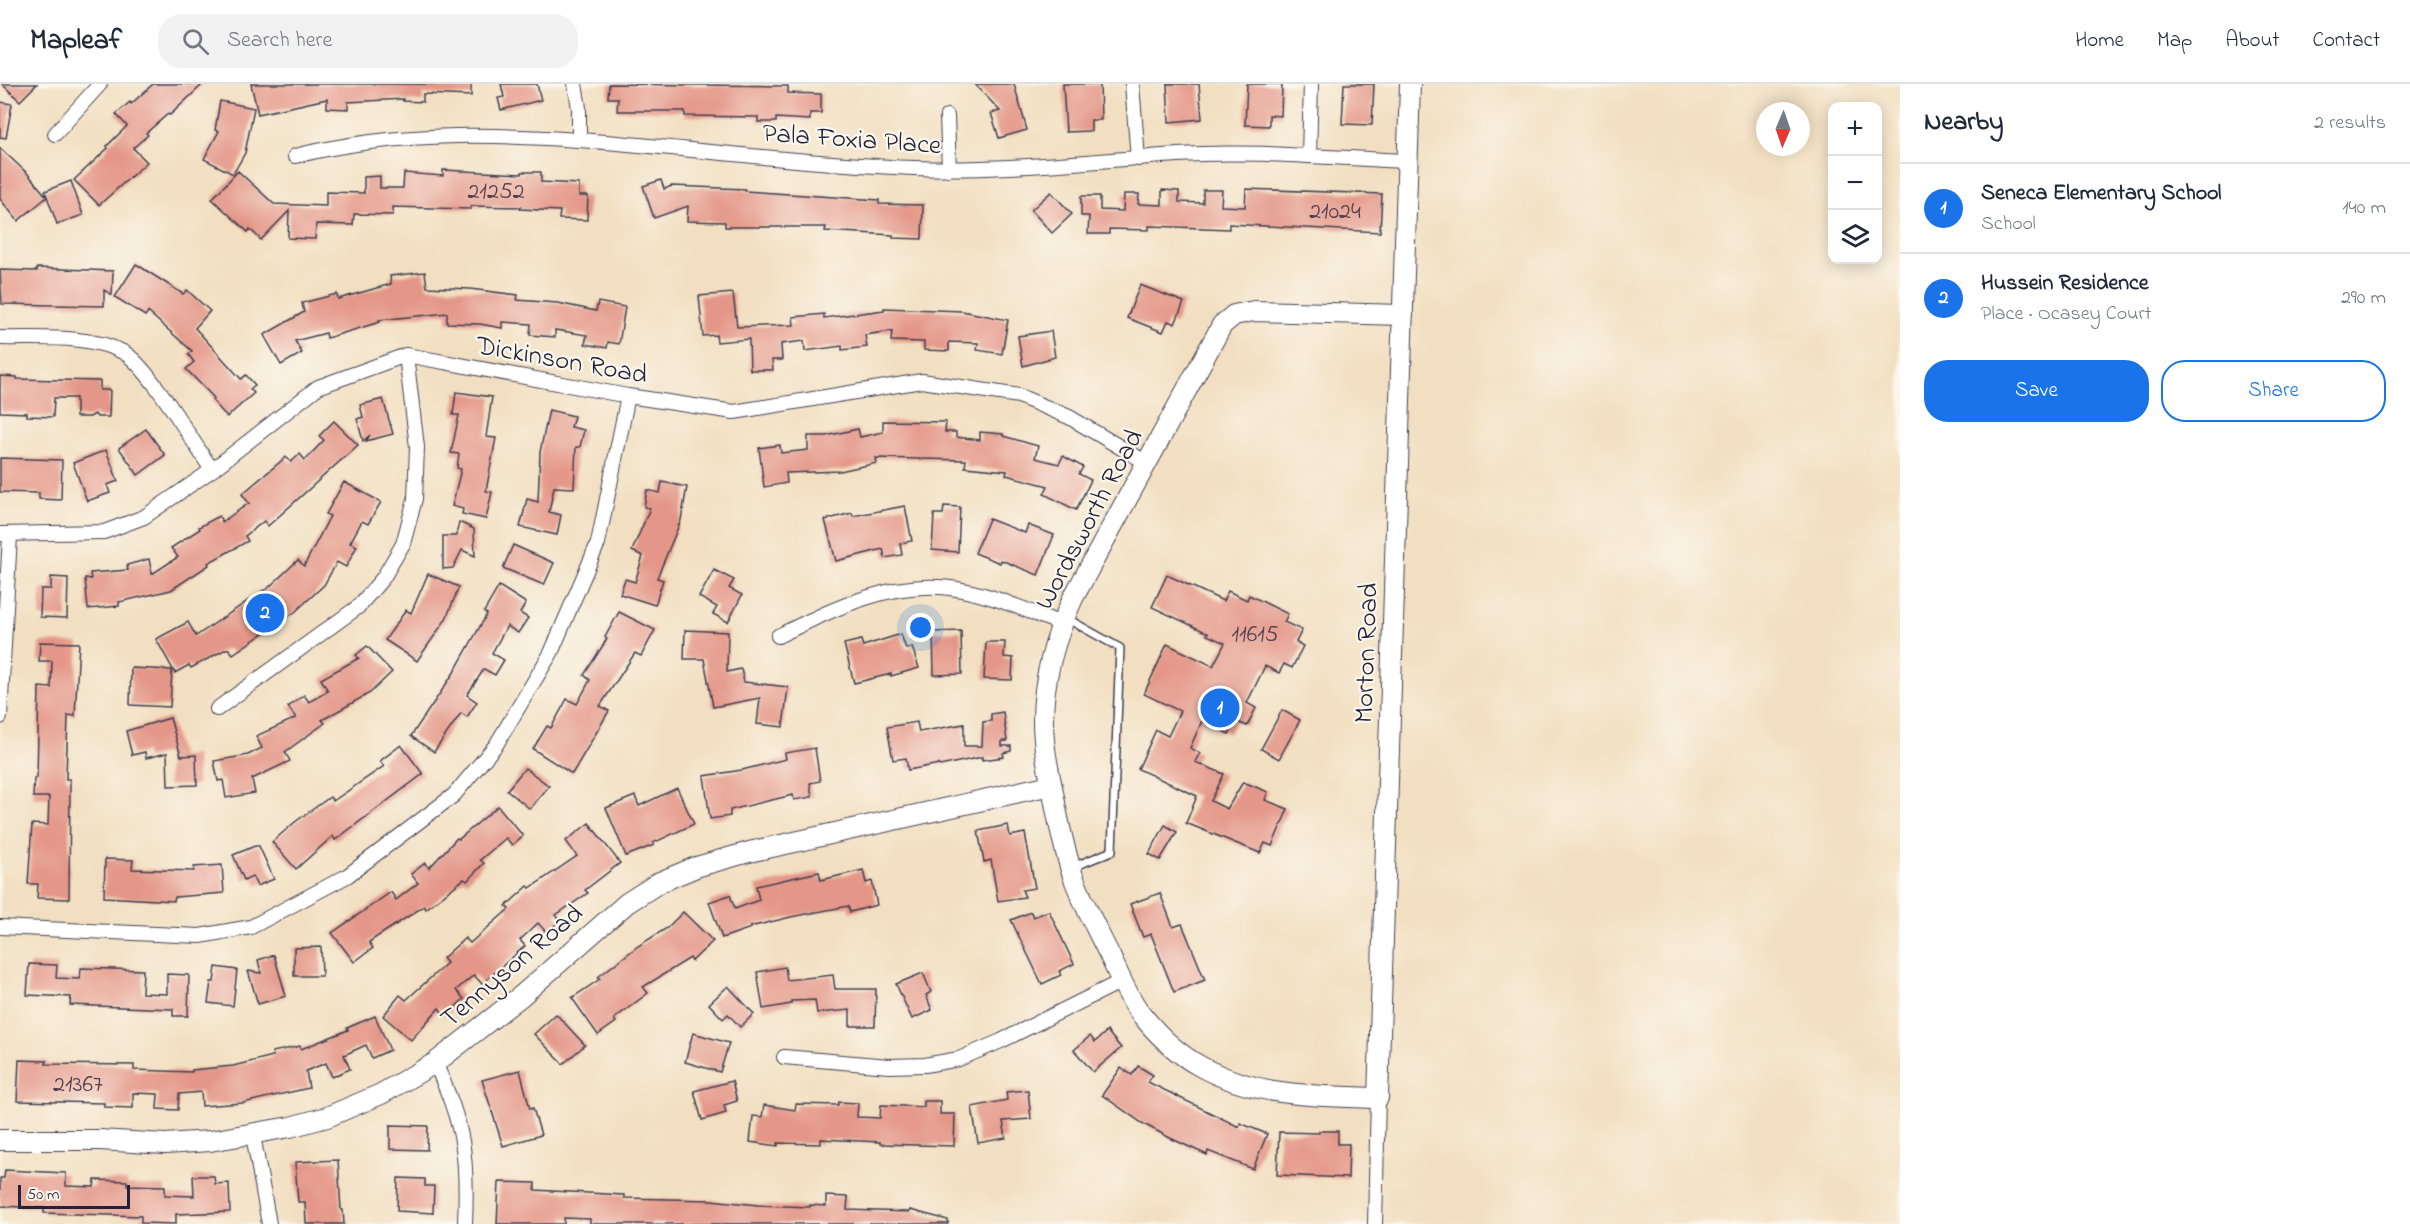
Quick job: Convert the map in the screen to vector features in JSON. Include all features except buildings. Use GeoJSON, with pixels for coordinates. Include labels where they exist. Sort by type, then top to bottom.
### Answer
{"type":"FeatureCollection","features":[{"type":"Feature","properties":{"kind":"street"},"geometry":{"type":"LineString","coordinates":[[55,134],[100,84]]}},
{"type":"Feature","properties":{"kind":"street"},"geometry":{"type":"LineString","coordinates":[[575,84],[579,108],[579,140]]}},
{"type":"Feature","properties":{"kind":"street"},"geometry":{"type":"LineString","coordinates":[[1132,84],[1138,159]]}},
{"type":"Feature","properties":{"kind":"street"},"geometry":{"type":"LineString","coordinates":[[1309,156],[1311,84]]}},
{"type":"Feature","properties":{"kind":"street","name":"Morton Road"},"geometry":{"type":"LineString","coordinates":[[1375,1224],[1410,84]]}},
{"type":"Feature","properties":{"kind":"street"},"geometry":{"type":"LineString","coordinates":[[947,116],[949,169]]}},
{"type":"Feature","properties":{"kind":"street","name":"Pala Foxia Place"},"geometry":{"type":"LineString","coordinates":[[295,156],[333,146],[439,135],[508,135],[867,165],[949,169],[1011,168],[1214,154],[1407,161]]}},
{"type":"Feature","properties":{"kind":"street","name":"Wordsworth Road"},"geometry":{"type":"LineString","coordinates":[[1378,1098],[1309,1096],[1271,1092],[1224,1078],[1196,1065],[1175,1049],[1137,1009],[1088,912],[1071,868],[1045,756],[1043,718],[1047,680],[1063,621],[1222,325],[1234,315],[1254,311],[1403,315]]}},
{"type":"Feature","properties":{"kind":"street"},"geometry":{"type":"LineString","coordinates":[[0,338],[68,340],[103,344],[125,353],[142,367],[212,470]]}},
{"type":"Feature","properties":{"kind":"street"},"geometry":{"type":"LineString","coordinates":[[0,717],[5,534],[104,532],[144,517],[212,470],[318,387],[406,355],[417,447],[415,499],[403,544],[383,578],[358,607],[217,709]]}},
{"type":"Feature","properties":{"kind":"street","name":"Dickinson Road"},"geometry":{"type":"LineString","coordinates":[[406,355],[628,396],[734,412],[922,381],[1019,396],[1069,417],[1147,463]]}},
{"type":"Feature","properties":{"kind":"street"},"geometry":{"type":"LineString","coordinates":[[0,927],[200,936],[251,927],[347,876],[454,795],[495,745],[551,653],[598,543],[628,396]]}},
{"type":"Feature","properties":{"kind":"street"},"geometry":{"type":"LineString","coordinates":[[778,636],[830,611],[866,598],[916,587],[956,589],[1063,621]]}},
{"type":"Feature","properties":{"kind":"street","name":"Tennyson Road"},"geometry":{"type":"LineString","coordinates":[[0,1140],[100,1140],[165,1144],[210,1141],[253,1135],[327,1117],[381,1094],[435,1063],[521,996],[627,903],[660,882],[696,867],[749,852],[1051,784]]}},
{"type":"Feature","properties":{"kind":"street"},"geometry":{"type":"LineString","coordinates":[[784,1057],[889,1066],[925,1065],[959,1059],[1001,1041],[1122,981]]}},
{"type":"Feature","properties":{"kind":"street"},"geometry":{"type":"LineString","coordinates":[[435,1063],[451,1098],[465,1147],[467,1180],[465,1224]]}},
{"type":"Feature","properties":{"kind":"street"},"geometry":{"type":"LineString","coordinates":[[253,1135],[268,1224]]}},
{"type":"Feature","properties":{"kind":"lane"},"geometry":{"type":"LineString","coordinates":[[1063,621],[1120,648],[1112,851],[1071,868]]}},
{"type":"Feature","properties":{"kind":"place","name":"Hussein Residence"},"geometry":{"type":"Point","coordinates":[265,613]}},
{"type":"Feature","properties":{"kind":"place","name":"Seneca Elementary School"},"geometry":{"type":"Point","coordinates":[1220,708]}}]}
